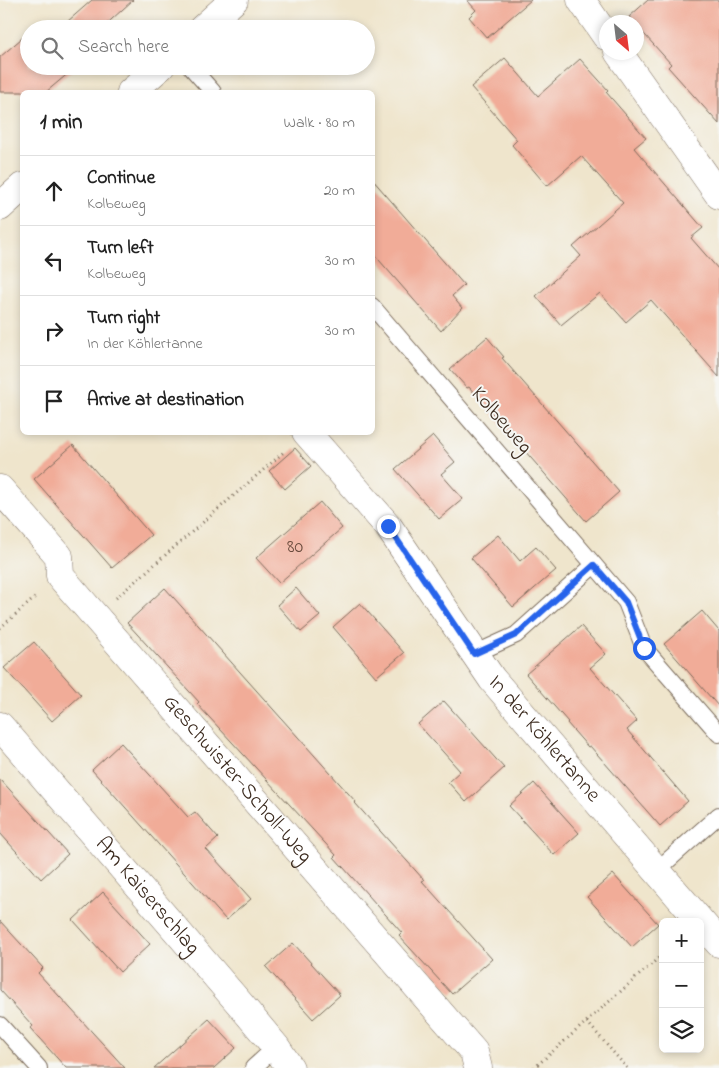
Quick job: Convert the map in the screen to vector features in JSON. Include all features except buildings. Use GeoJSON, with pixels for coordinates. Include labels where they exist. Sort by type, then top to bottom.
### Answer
{"type":"FeatureCollection","features":[{"type":"Feature","properties":{"kind":"street"},"geometry":{"type":"LineString","coordinates":[[212,20],[234,0]]}},
{"type":"Feature","properties":{"kind":"street"},"geometry":{"type":"LineString","coordinates":[[581,0],[599,26]]}},
{"type":"Feature","properties":{"kind":"street"},"geometry":{"type":"LineString","coordinates":[[624,60],[719,195]]}},
{"type":"Feature","properties":{"kind":"street"},"geometry":{"type":"LineString","coordinates":[[133,90],[151,75]]}},
{"type":"Feature","properties":{"kind":"street"},"geometry":{"type":"LineString","coordinates":[[0,207],[20,189]]}},
{"type":"Feature","properties":{"kind":"street","name":"In der Köhlertanne"},"geometry":{"type":"LineString","coordinates":[[308,435],[388,526],[492,679],[719,943]]}},
{"type":"Feature","properties":{"kind":"street"},"geometry":{"type":"LineString","coordinates":[[0,489],[60,556],[60,576]]}},
{"type":"Feature","properties":{"kind":"street","name":"Geschwister-Scholl-Weg"},"geometry":{"type":"LineString","coordinates":[[60,576],[474,1052],[478,1068]]}},
{"type":"Feature","properties":{"kind":"street","name":"Am Kaiserschlag"},"geometry":{"type":"LineString","coordinates":[[0,726],[283,1058]]}},
{"type":"Feature","properties":{"kind":"lane"},"geometry":{"type":"LineString","coordinates":[[198,75],[211,90]]}},
{"type":"Feature","properties":{"kind":"lane","name":"Kolbeweg"},"geometry":{"type":"LineString","coordinates":[[375,310],[626,602],[644,648],[719,734]]}},
{"type":"Feature","properties":{"kind":"lane"},"geometry":{"type":"LineString","coordinates":[[474,654],[516,635],[594,565]]}},
{"type":"Feature","properties":{"kind":"lane"},"geometry":{"type":"LineString","coordinates":[[656,871],[719,815]]}},
{"type":"Feature","properties":{"kind":"lane"},"geometry":{"type":"LineString","coordinates":[[0,1024],[38,1068]]}},
{"type":"Feature","properties":{"kind":"lane"},"geometry":{"type":"LineString","coordinates":[[253,1068],[283,1058]]}},
{"type":"Feature","properties":{"kind":"path"},"geometry":{"type":"LineString","coordinates":[[95,617],[304,435]]}},
{"type":"Feature","properties":{"kind":"path"},"geometry":{"type":"LineString","coordinates":[[0,628],[60,576]]}},
{"type":"Feature","properties":{"kind":"path"},"geometry":{"type":"LineString","coordinates":[[534,1068],[659,958]]}},
{"type":"Feature","properties":{"kind":"path"},"geometry":{"type":"LineString","coordinates":[[586,1022],[627,1068]]}},
{"type":"Feature","properties":{"kind":"route"},"geometry":{"type":"LineString","coordinates":[[388,526],[474,654],[516,635],[594,565],[626,602],[644,648]]}}]}
